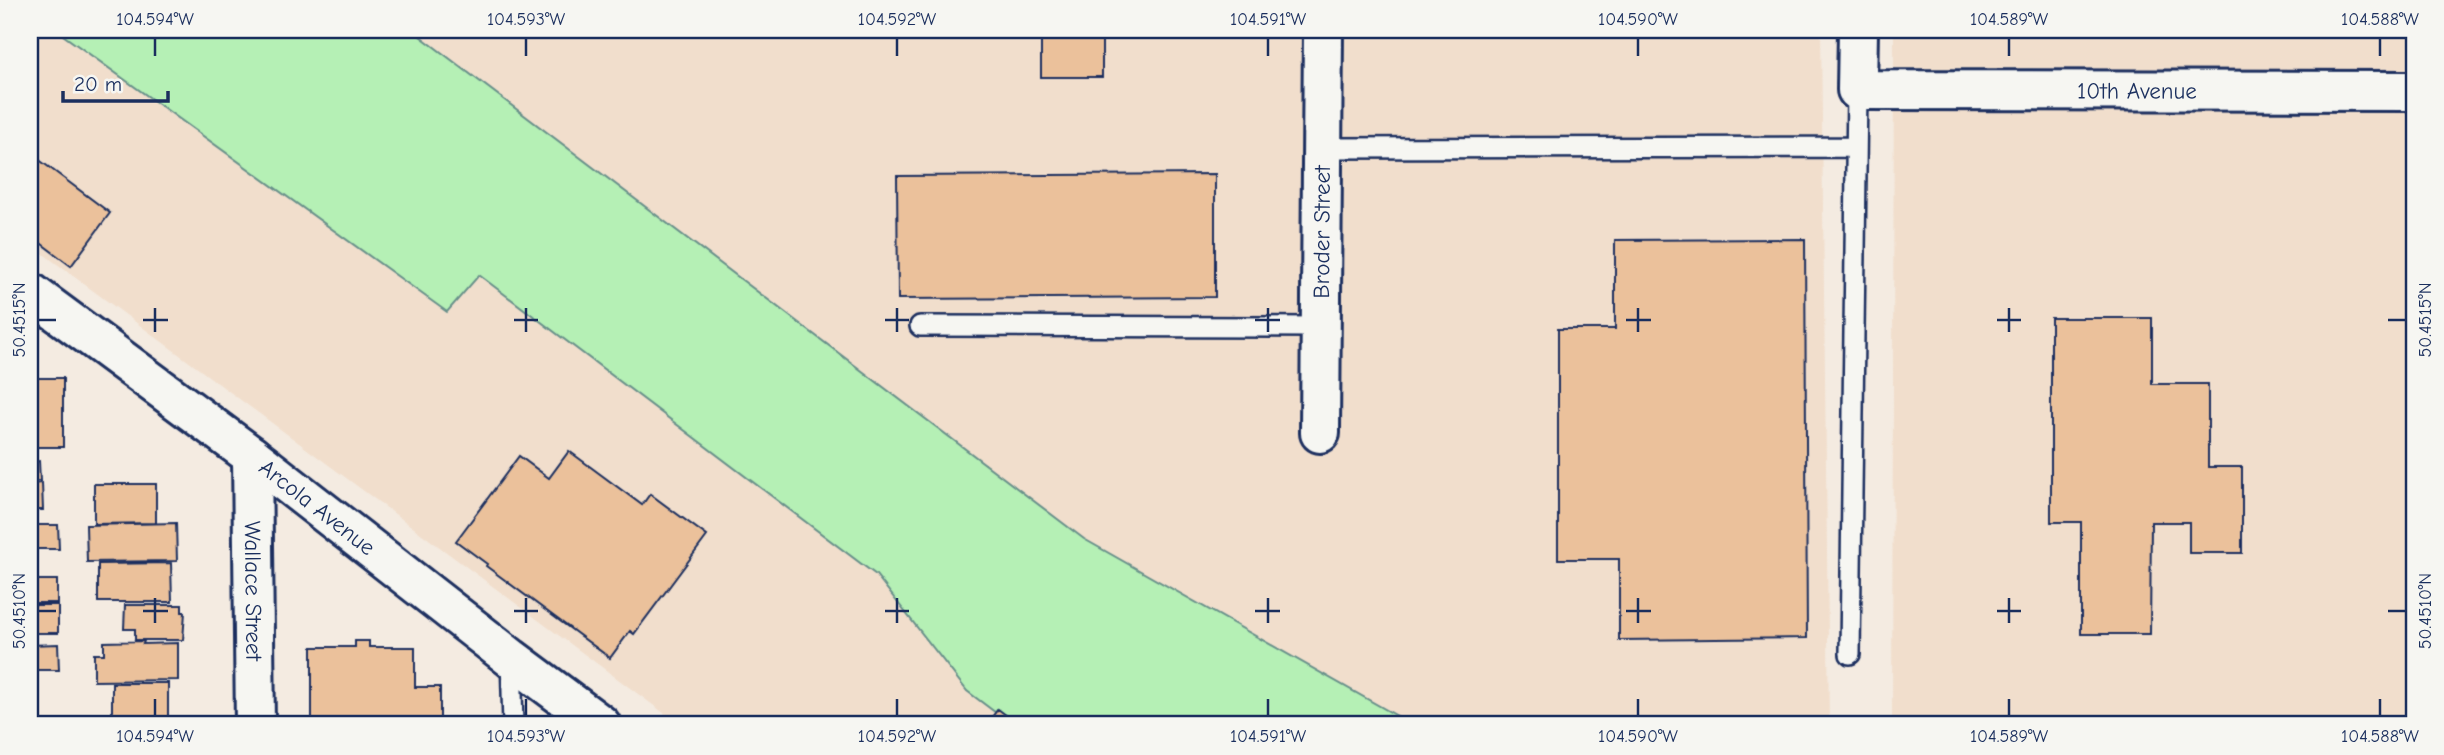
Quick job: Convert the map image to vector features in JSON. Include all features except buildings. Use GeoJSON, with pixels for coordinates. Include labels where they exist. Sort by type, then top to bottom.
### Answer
{"type":"FeatureCollection","features":[{"type":"Feature","properties":{"kind":"street","name":"Broder Street"},"geometry":{"type":"LineString","coordinates":[[1320,433],[1323,30]]}},
{"type":"Feature","properties":{"kind":"street"},"geometry":{"type":"LineString","coordinates":[[1857,90],[1858,30]]}},
{"type":"Feature","properties":{"kind":"street","name":"10th Avenue"},"geometry":{"type":"LineString","coordinates":[[1857,90],[2414,92]]}},
{"type":"Feature","properties":{"kind":"street","name":"Arcola Avenue"},"geometry":{"type":"LineString","coordinates":[[30,292],[252,456],[601,725]]}},
{"type":"Feature","properties":{"kind":"street","name":"Wallace Street"},"geometry":{"type":"LineString","coordinates":[[252,456],[255,725]]}},
{"type":"Feature","properties":{"kind":"lane"},"geometry":{"type":"LineString","coordinates":[[1850,654],[1857,90]]}},
{"type":"Feature","properties":{"kind":"lane"},"geometry":{"type":"LineString","coordinates":[[1322,148],[1855,147]]}},
{"type":"Feature","properties":{"kind":"lane"},"geometry":{"type":"LineString","coordinates":[[920,326],[1321,327]]}},
{"type":"Feature","properties":{"kind":"lane"},"geometry":{"type":"LineString","coordinates":[[511,658],[513,725]]}},
{"type":"Feature","properties":{"kind":"shaded area"},"geometry":{"type":"Polygon","coordinates":[[[30,30],[56,30],[447,311],[479,275],[876,575],[967,691],[1012,725],[680,725],[30,244],[30,30]]]}},
{"type":"Feature","properties":{"kind":"shaded area"},"geometry":{"type":"Polygon","coordinates":[[[412,30],[1821,30],[1829,725],[1413,725],[1084,539],[412,30]]]}},
{"type":"Feature","properties":{"kind":"shaded area"},"geometry":{"type":"Polygon","coordinates":[[[1894,30],[2414,30],[2414,725],[1892,725],[1894,30]]]}},
{"type":"Feature","properties":{"kind":"green space"},"geometry":{"type":"Polygon","coordinates":[[[56,30],[412,30],[1084,539],[1413,725],[1012,725],[967,691],[876,575],[479,275],[447,312],[56,30]]]}}]}
